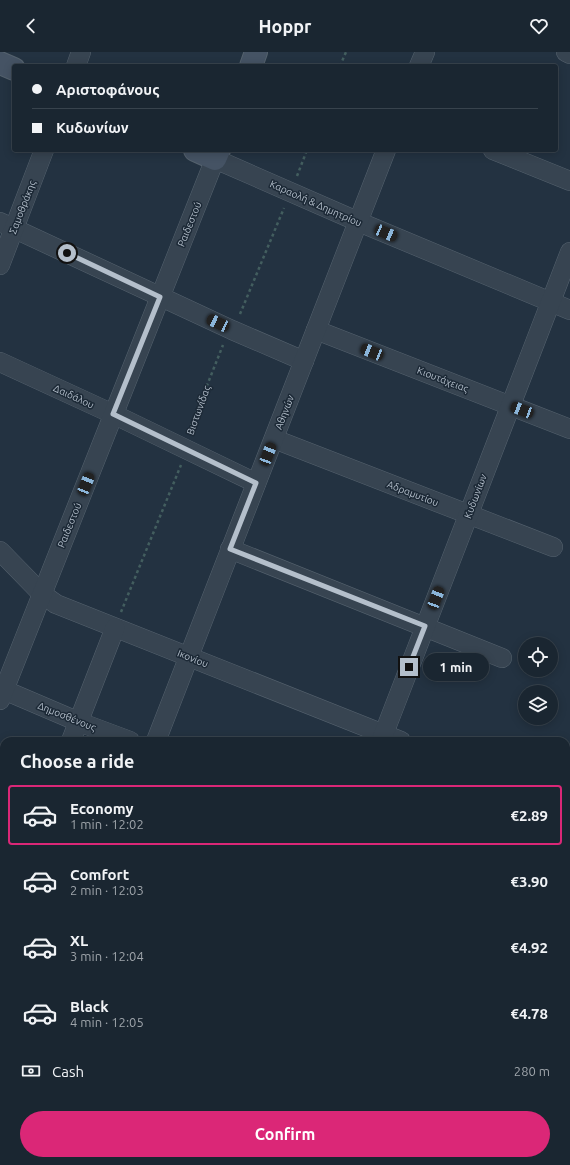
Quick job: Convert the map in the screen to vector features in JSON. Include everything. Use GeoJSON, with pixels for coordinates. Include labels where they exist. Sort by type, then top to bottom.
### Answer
{"type":"FeatureCollection","features":[{"type":"Feature","properties":{"kind":"street"},"geometry":{"type":"LineString","coordinates":[[77,64],[81,52]]}},
{"type":"Feature","properties":{"kind":"street"},"geometry":{"type":"LineString","coordinates":[[252,64],[256,52]]}},
{"type":"Feature","properties":{"kind":"street"},"geometry":{"type":"LineString","coordinates":[[420,64],[424,52]]}},
{"type":"Feature","properties":{"kind":"street"},"geometry":{"type":"LineString","coordinates":[[566,52],[570,54]]}},
{"type":"Feature","properties":{"kind":"street"},"geometry":{"type":"LineString","coordinates":[[0,63],[12,69]]}},
{"type":"Feature","properties":{"kind":"street","name":"Σαμοθράκης"},"geometry":{"type":"LineString","coordinates":[[0,265],[7,225],[43,152]]}},
{"type":"Feature","properties":{"kind":"street","name":"Καραολή & Δημητρίου"},"geometry":{"type":"LineString","coordinates":[[206,152],[217,154],[291,192],[359,222],[570,310]]}},
{"type":"Feature","properties":{"kind":"street","name":"Αθηνών"},"geometry":{"type":"LineString","coordinates":[[158,737],[385,152]]}},
{"type":"Feature","properties":{"kind":"street"},"geometry":{"type":"LineString","coordinates":[[498,152],[570,181]]}},
{"type":"Feature","properties":{"kind":"street","name":"Ραιδεστού"},"geometry":{"type":"LineString","coordinates":[[2,695],[217,154]]}},
{"type":"Feature","properties":{"kind":"street"},"geometry":{"type":"LineString","coordinates":[[7,225],[232,330],[304,361]]}},
{"type":"Feature","properties":{"kind":"street","name":"Κυδωνίων"},"geometry":{"type":"LineString","coordinates":[[382,737],[570,252]]}},
{"type":"Feature","properties":{"kind":"street","name":"Κιουτάχειας"},"geometry":{"type":"LineString","coordinates":[[316,330],[570,429]]}},
{"type":"Feature","properties":{"kind":"street","name":"Δαιδάλου"},"geometry":{"type":"LineString","coordinates":[[0,362],[113,414],[256,483]]}},
{"type":"Feature","properties":{"kind":"street","name":"Αδραμυτίου"},"geometry":{"type":"LineString","coordinates":[[274,439],[553,547]]}},
{"type":"Feature","properties":{"kind":"street"},"geometry":{"type":"LineString","coordinates":[[230,549],[502,658]]}},
{"type":"Feature","properties":{"kind":"street","name":"Ικονίου"},"geometry":{"type":"LineString","coordinates":[[0,551],[42,594],[56,604],[189,657],[380,737]]}},
{"type":"Feature","properties":{"kind":"street"},"geometry":{"type":"LineString","coordinates":[[73,737],[115,628]]}},
{"type":"Feature","properties":{"kind":"street","name":"Δημοσθένους"},"geometry":{"type":"LineString","coordinates":[[2,695],[119,737]]}},
{"type":"Feature","properties":{"kind":"path"},"geometry":{"type":"LineString","coordinates":[[341,64],[346,52]]}},
{"type":"Feature","properties":{"kind":"path","name":"Βιστωνίδας"},"geometry":{"type":"LineString","coordinates":[[115,628],[183,460],[188,435],[223,345],[238,320],[306,152]]}},
{"type":"Feature","properties":{"kind":"route"},"geometry":{"type":"LineString","coordinates":[[67,253],[160,297],[113,414],[256,483],[230,549],[425,626],[409,667]]}}]}
